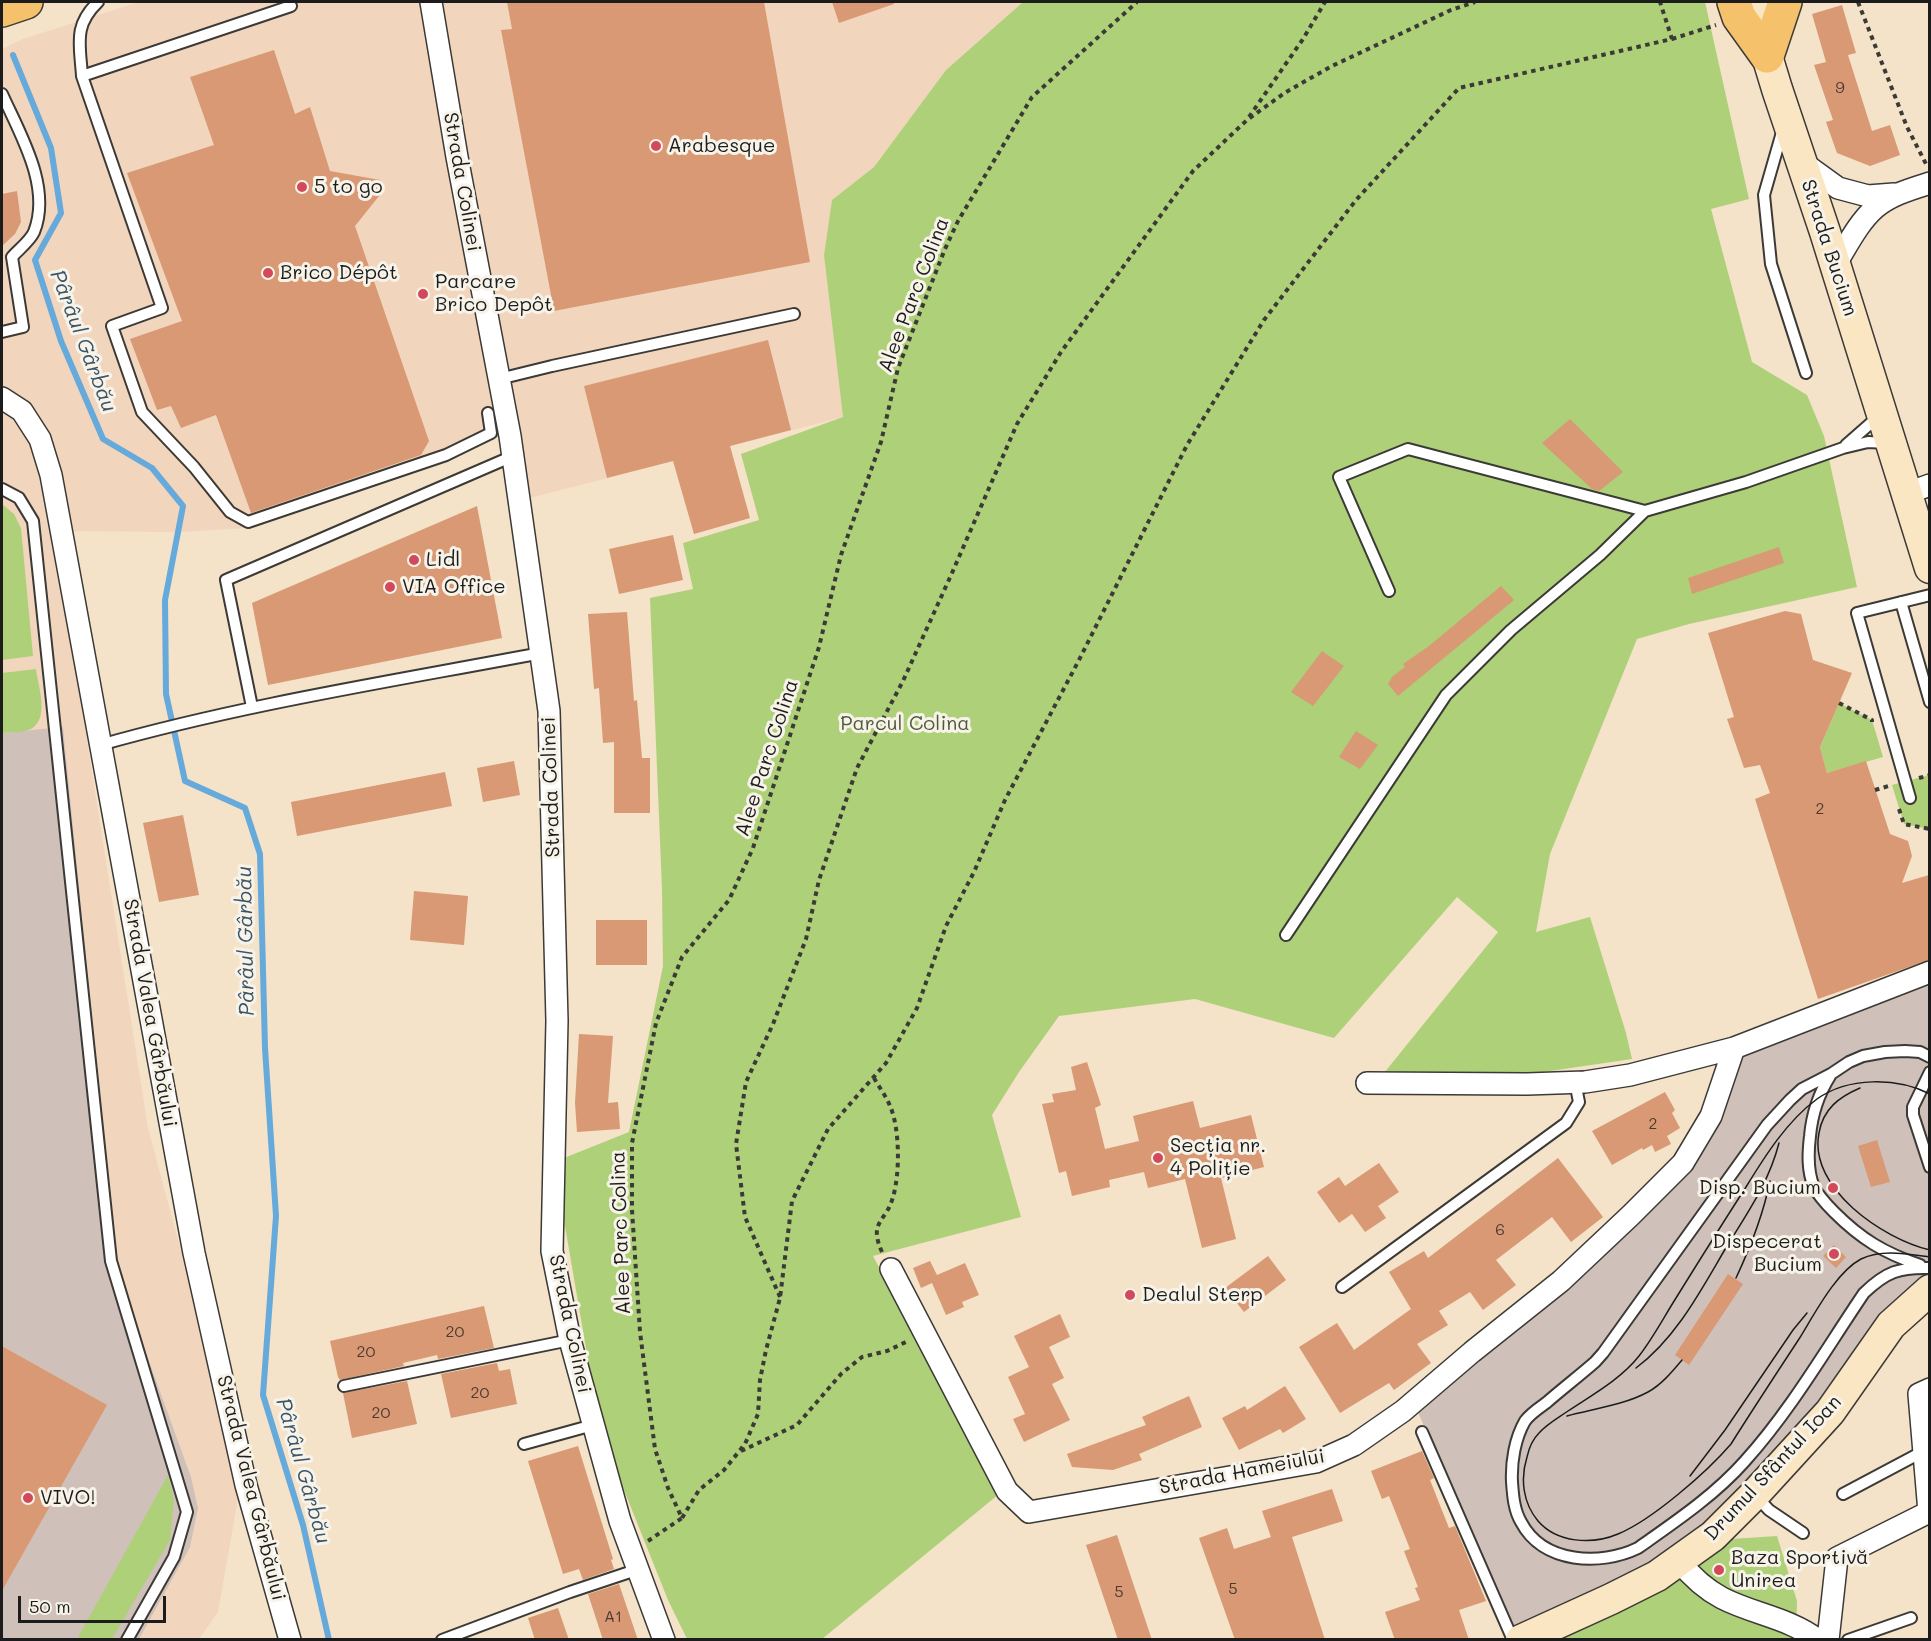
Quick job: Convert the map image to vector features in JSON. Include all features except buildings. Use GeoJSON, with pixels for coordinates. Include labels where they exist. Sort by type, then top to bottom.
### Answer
{"type":"FeatureCollection","features":[{"type":"Feature","properties":{"kind":"main road","name":"Strada Bucium"},"geometry":{"type":"LineString","coordinates":[[1759,2],[1767,56],[1890,443],[1917,489],[1929,568]]}},
{"type":"Feature","properties":{"kind":"main road"},"geometry":{"type":"LineString","coordinates":[[1767,56],[1785,2]]}},
{"type":"Feature","properties":{"kind":"main road"},"geometry":{"type":"LineString","coordinates":[[1729,12],[1739,17],[1767,56]]}},
{"type":"Feature","properties":{"kind":"main road","name":"Drumul Sfântul Ioan"},"geometry":{"type":"LineString","coordinates":[[1521,1640],[1657,1576],[1713,1536],[1830,1412],[1891,1325],[1929,1290]]}},
{"type":"Feature","properties":{"kind":"street","name":"Strada Colinei"},"geometry":{"type":"LineString","coordinates":[[431,2],[457,157],[513,456],[549,711],[557,1021],[552,1251],[570,1340],[620,1521],[663,1640]]}},
{"type":"Feature","properties":{"kind":"street"},"geometry":{"type":"LineString","coordinates":[[1802,162],[1838,188],[1868,196],[1898,194]]}},
{"type":"Feature","properties":{"kind":"street"},"geometry":{"type":"LineString","coordinates":[[1835,265],[1855,232],[1875,208],[1929,175]]}},
{"type":"Feature","properties":{"kind":"street","name":"Strada Valea Gârbăului"},"geometry":{"type":"LineString","coordinates":[[2,398],[22,411],[40,439],[51,475],[194,1253],[246,1485],[290,1640]]}},
{"type":"Feature","properties":{"kind":"street"},"geometry":{"type":"LineString","coordinates":[[1367,1083],[1527,1084],[1575,1082],[1630,1075],[1734,1047],[1929,972]]}},
{"type":"Feature","properties":{"kind":"street","name":"Strada Hameiului"},"geometry":{"type":"LineString","coordinates":[[891,1269],[1007,1491],[1029,1512],[1316,1462],[1354,1445],[1403,1411],[1561,1281],[1676,1170],[1683,1163],[1711,1116],[1734,1047]]}},
{"type":"Feature","properties":{"kind":"street"},"geometry":{"type":"LineString","coordinates":[[1828,1640],[1837,1558],[1929,1512],[1919,1394],[1929,1389]]}},
{"type":"Feature","properties":{"kind":"street"},"geometry":{"type":"LineString","coordinates":[[1679,1561],[1697,1581],[1723,1598],[1790,1624],[1818,1640]]}},
{"type":"Feature","properties":{"kind":"lane"},"geometry":{"type":"LineString","coordinates":[[98,2],[87,12],[81,25],[82,76],[162,308],[112,326],[142,412],[194,467],[230,512],[248,522],[447,455],[491,433],[488,413]]}},
{"type":"Feature","properties":{"kind":"lane"},"geometry":{"type":"LineString","coordinates":[[82,76],[291,6]]}},
{"type":"Feature","properties":{"kind":"lane"},"geometry":{"type":"LineString","coordinates":[[2,94],[31,157],[40,204],[33,234],[12,257],[23,327],[2,332]]}},
{"type":"Feature","properties":{"kind":"lane"},"geometry":{"type":"LineString","coordinates":[[1787,118],[1764,195],[1771,264],[1806,373]]}},
{"type":"Feature","properties":{"kind":"lane"},"geometry":{"type":"LineString","coordinates":[[499,379],[794,314]]}},
{"type":"Feature","properties":{"kind":"lane"},"geometry":{"type":"LineString","coordinates":[[1843,447],[1882,414]]}},
{"type":"Feature","properties":{"kind":"lane"},"geometry":{"type":"LineString","coordinates":[[1286,935],[1446,695],[1511,630],[1600,555],[1645,512],[1746,482],[1843,447],[1868,442],[1890,443]]}},
{"type":"Feature","properties":{"kind":"lane"},"geometry":{"type":"LineString","coordinates":[[1389,591],[1339,477],[1408,449],[1645,512]]}},
{"type":"Feature","properties":{"kind":"lane"},"geometry":{"type":"LineString","coordinates":[[252,707],[226,580],[513,456]]}},
{"type":"Feature","properties":{"kind":"lane"},"geometry":{"type":"LineString","coordinates":[[2,489],[19,498],[33,521],[111,1261],[187,1512],[174,1557],[127,1640]]}},
{"type":"Feature","properties":{"kind":"lane"},"geometry":{"type":"LineString","coordinates":[[1910,798],[1857,614],[1929,595]]}},
{"type":"Feature","properties":{"kind":"lane"},"geometry":{"type":"LineString","coordinates":[[1901,602],[1929,702]]}},
{"type":"Feature","properties":{"kind":"lane"},"geometry":{"type":"LineString","coordinates":[[100,745],[148,731],[252,707],[541,653]]}},
{"type":"Feature","properties":{"kind":"lane"},"geometry":{"type":"LineString","coordinates":[[1929,1056],[1920,1052],[1905,1051],[1874,1053],[1849,1062],[1802,1089],[1772,1119],[1604,1353],[1526,1419],[1518,1436],[1512,1474],[1516,1510],[1521,1523],[1538,1543],[1568,1556],[1587,1559],[1606,1558],[1638,1548],[1718,1486],[1744,1462],[1784,1413],[1864,1293],[1890,1272],[1907,1268],[1929,1268]]}},
{"type":"Feature","properties":{"kind":"lane"},"geometry":{"type":"LineString","coordinates":[[1929,1072],[1913,1107],[1913,1115],[1929,1167]]}},
{"type":"Feature","properties":{"kind":"lane"},"geometry":{"type":"LineString","coordinates":[[1831,1074],[1817,1100],[1810,1131],[1808,1156],[1815,1188],[1824,1202],[1860,1237],[1887,1253],[1929,1268]]}},
{"type":"Feature","properties":{"kind":"lane"},"geometry":{"type":"LineString","coordinates":[[1342,1287],[1566,1123],[1579,1102],[1575,1082]]}},
{"type":"Feature","properties":{"kind":"lane"},"geometry":{"type":"LineString","coordinates":[[344,1386],[570,1340]]}},
{"type":"Feature","properties":{"kind":"lane"},"geometry":{"type":"LineString","coordinates":[[524,1444],[593,1425]]}},
{"type":"Feature","properties":{"kind":"lane"},"geometry":{"type":"LineString","coordinates":[[1422,1432],[1513,1640]]}},
{"type":"Feature","properties":{"kind":"lane"},"geometry":{"type":"LineString","coordinates":[[1844,1494],[1924,1451]]}},
{"type":"Feature","properties":{"kind":"lane"},"geometry":{"type":"LineString","coordinates":[[1755,1494],[1769,1510],[1803,1533]]}},
{"type":"Feature","properties":{"kind":"lane"},"geometry":{"type":"LineString","coordinates":[[442,1640],[570,1592],[634,1562]]}},
{"type":"Feature","properties":{"kind":"lane"},"geometry":{"type":"LineString","coordinates":[[1848,1640],[1911,1618]]}},
{"type":"Feature","properties":{"kind":"path","name":"Alee Parc Colina"},"geometry":{"type":"LineString","coordinates":[[682,1518],[668,1488],[655,1449],[640,1332],[632,1209],[632,1143],[656,1023],[682,957],[729,900],[753,848],[819,647],[841,555],[881,442],[898,368],[953,230],[1032,97],[1137,2]]}},
{"type":"Feature","properties":{"kind":"path"},"geometry":{"type":"LineString","coordinates":[[1247,120],[1303,39],[1325,2]]}},
{"type":"Feature","properties":{"kind":"path"},"geometry":{"type":"LineString","coordinates":[[780,1298],[745,1217],[736,1144],[746,1082],[773,1024],[806,939],[819,880],[857,768],[903,681],[1017,424],[1061,352],[1193,171],[1247,120],[1286,92],[1332,66],[1451,10],[1475,2]]}},
{"type":"Feature","properties":{"kind":"path"},"geometry":{"type":"LineString","coordinates":[[1660,2],[1672,39]]}},
{"type":"Feature","properties":{"kind":"path"},"geometry":{"type":"LineString","coordinates":[[1858,2],[1907,128],[1929,175]]}},
{"type":"Feature","properties":{"kind":"path"},"geometry":{"type":"LineString","coordinates":[[634,1562],[682,1518],[699,1490],[724,1470],[745,1444],[758,1414],[760,1380],[780,1298],[792,1201],[828,1129],[886,1063],[917,1008],[946,926],[974,872],[1005,800],[1079,660],[1186,445],[1263,320],[1356,200],[1459,88],[1672,39],[1729,12]]}},
{"type":"Feature","properties":{"kind":"path"},"geometry":{"type":"LineString","coordinates":[[1839,703],[1872,720],[1875,729]]}},
{"type":"Feature","properties":{"kind":"path"},"geometry":{"type":"LineString","coordinates":[[1889,776],[1892,785]]}},
{"type":"Feature","properties":{"kind":"path"},"geometry":{"type":"LineString","coordinates":[[1904,824],[1929,829]]}},
{"type":"Feature","properties":{"kind":"path"},"geometry":{"type":"LineString","coordinates":[[874,1078],[891,1106],[899,1152],[894,1196],[888,1210],[878,1222],[876,1233],[880,1249],[891,1269]]}},
{"type":"Feature","properties":{"kind":"path"},"geometry":{"type":"LineString","coordinates":[[738,1453],[797,1425],[841,1374],[862,1357],[887,1351],[925,1334]]}},
{"type":"Feature","properties":{"kind":"shaded area"},"geometry":{"type":"Polygon","coordinates":[[[139,2],[1023,2],[946,70],[874,167],[832,200],[824,255],[843,417],[526,499],[500,437],[428,466],[247,528],[183,532],[54,531],[148,1128],[197,1311],[239,1493],[218,1612],[199,1639],[2,1639],[2,49],[23,39],[139,2]]]}},
{"type":"Feature","properties":{"kind":"shaded area"},"geometry":{"type":"Polygon","coordinates":[[[63,727],[116,1256],[146,1353],[191,1477],[198,1508],[190,1547],[139,1639],[2,1639],[2,1591],[106,1405],[2,1346],[2,733],[63,727]]]}},
{"type":"Feature","properties":{"kind":"shaded area"},"geometry":{"type":"Polygon","coordinates":[[[1929,971],[1929,1290],[1727,1523],[1513,1639],[1415,1405],[1683,1163],[1734,1048],[1929,971]]]}},
{"type":"Feature","properties":{"kind":"green space","name":"Parcul Colina"},"geometry":{"type":"Polygon","coordinates":[[[1023,2],[1705,2],[1749,199],[1711,209],[1752,362],[1807,395],[1824,436],[1857,587],[1689,624],[1637,639],[1550,854],[1536,932],[1590,917],[1632,1059],[1523,1075],[1384,1073],[1498,932],[1457,897],[1334,1038],[1195,999],[1059,1016],[992,1115],[1021,1217],[873,1256],[999,1494],[822,1639],[687,1639],[668,1600],[600,1430],[554,1162],[629,1132],[663,966],[650,598],[693,589],[683,543],[759,520],[741,454],[843,417],[824,255],[832,200],[874,167],[946,70],[1023,2]]]}},
{"type":"Feature","properties":{"kind":"green space"},"geometry":{"type":"Polygon","coordinates":[[[2,504],[14,514],[21,528],[33,656],[2,660],[2,504]]]}},
{"type":"Feature","properties":{"kind":"green space"},"geometry":{"type":"Polygon","coordinates":[[[36,669],[41,701],[37,724],[28,730],[2,733],[2,673],[36,669]]]}},
{"type":"Feature","properties":{"kind":"green space"},"geometry":{"type":"Polygon","coordinates":[[[1839,703],[1872,720],[1883,757],[1827,773],[1820,747],[1839,703]]]}},
{"type":"Feature","properties":{"kind":"green space"},"geometry":{"type":"Polygon","coordinates":[[[1929,775],[1929,829],[1904,824],[1892,785],[1929,775]]]}},
{"type":"Feature","properties":{"kind":"green space"},"geometry":{"type":"Polygon","coordinates":[[[168,1475],[174,1500],[170,1540],[112,1639],[77,1639],[168,1475]]]}},
{"type":"Feature","properties":{"kind":"green space","name":"Baza Sportivă Unirea"},"geometry":{"type":"Polygon","coordinates":[[[1777,1536],[1797,1601],[1796,1639],[1520,1640],[1716,1540],[1777,1536]]]}},
{"type":"Feature","properties":{"kind":"waterway","name":"Pârâul Gârbău"},"geometry":{"type":"LineString","coordinates":[[13,55],[51,148],[61,213],[35,260],[61,341],[103,439],[152,468],[183,506],[165,600],[166,694],[185,781],[245,808],[260,854],[265,1048],[276,1216],[263,1395],[303,1525],[329,1640]]}},
{"type":"Feature","properties":{"kind":"tram line"},"geometry":{"type":"LineString","coordinates":[[1930,1094],[1917,1088],[1887,1082],[1857,1083],[1829,1092],[1817,1099],[1796,1118],[1761,1163],[1639,1356],[1615,1379],[1549,1424],[1535,1438],[1529,1450],[1523,1482],[1526,1499],[1533,1514],[1538,1521],[1555,1534],[1586,1541],[1608,1538],[1647,1518],[1694,1481],[1731,1444],[1826,1295],[1852,1265],[1861,1259],[1877,1254],[1895,1253],[1930,1257]]}},
{"type":"Feature","properties":{"kind":"tram line"},"geometry":{"type":"LineString","coordinates":[[1860,1088],[1845,1095],[1824,1117],[1819,1133],[1819,1153],[1825,1173],[1837,1191],[1871,1223],[1891,1235],[1930,1250]]}},
{"type":"Feature","properties":{"kind":"tram line"},"geometry":{"type":"LineString","coordinates":[[1636,1368],[1664,1342],[1698,1296],[1757,1196],[1770,1171],[1779,1143]]}},
{"type":"Feature","properties":{"kind":"tram line"},"geometry":{"type":"LineString","coordinates":[[1736,1278],[1756,1231],[1770,1181]]}},
{"type":"Feature","properties":{"kind":"tram line"},"geometry":{"type":"LineString","coordinates":[[1690,1476],[1807,1313]]}},
{"type":"Feature","properties":{"kind":"tram line"},"geometry":{"type":"LineString","coordinates":[[1567,1416],[1619,1403],[1648,1392],[1662,1382],[1682,1360]]}},
{"type":"Feature","properties":{"kind":"place","name":"Arabesque"},"geometry":{"type":"Point","coordinates":[656,146]}},
{"type":"Feature","properties":{"kind":"place","name":"5 to go"},"geometry":{"type":"Point","coordinates":[302,187]}},
{"type":"Feature","properties":{"kind":"place","name":"Brico Dépôt"},"geometry":{"type":"Point","coordinates":[268,273]}},
{"type":"Feature","properties":{"kind":"place","name":"Parcare Brico Depôt"},"geometry":{"type":"Point","coordinates":[423,294]}},
{"type":"Feature","properties":{"kind":"place","name":"Lidl"},"geometry":{"type":"Point","coordinates":[414,560]}},
{"type":"Feature","properties":{"kind":"place","name":"VIA Office"},"geometry":{"type":"Point","coordinates":[390,587]}},
{"type":"Feature","properties":{"kind":"place","name":"Secția nr. 4 Poliție"},"geometry":{"type":"Point","coordinates":[1158,1158]}},
{"type":"Feature","properties":{"kind":"place","name":"Disp. Bucium"},"geometry":{"type":"Point","coordinates":[1833,1188]}},
{"type":"Feature","properties":{"kind":"place","name":"Dispecerat Bucium"},"geometry":{"type":"Point","coordinates":[1834,1254]}},
{"type":"Feature","properties":{"kind":"place","name":"Dealul Sterp"},"geometry":{"type":"Point","coordinates":[1130,1295]}},
{"type":"Feature","properties":{"kind":"place","name":"VIVO!"},"geometry":{"type":"Point","coordinates":[28,1498]}},
{"type":"Feature","properties":{"kind":"place","name":"Baza Sportivă Unirea"},"geometry":{"type":"Point","coordinates":[1719,1570]}}]}
